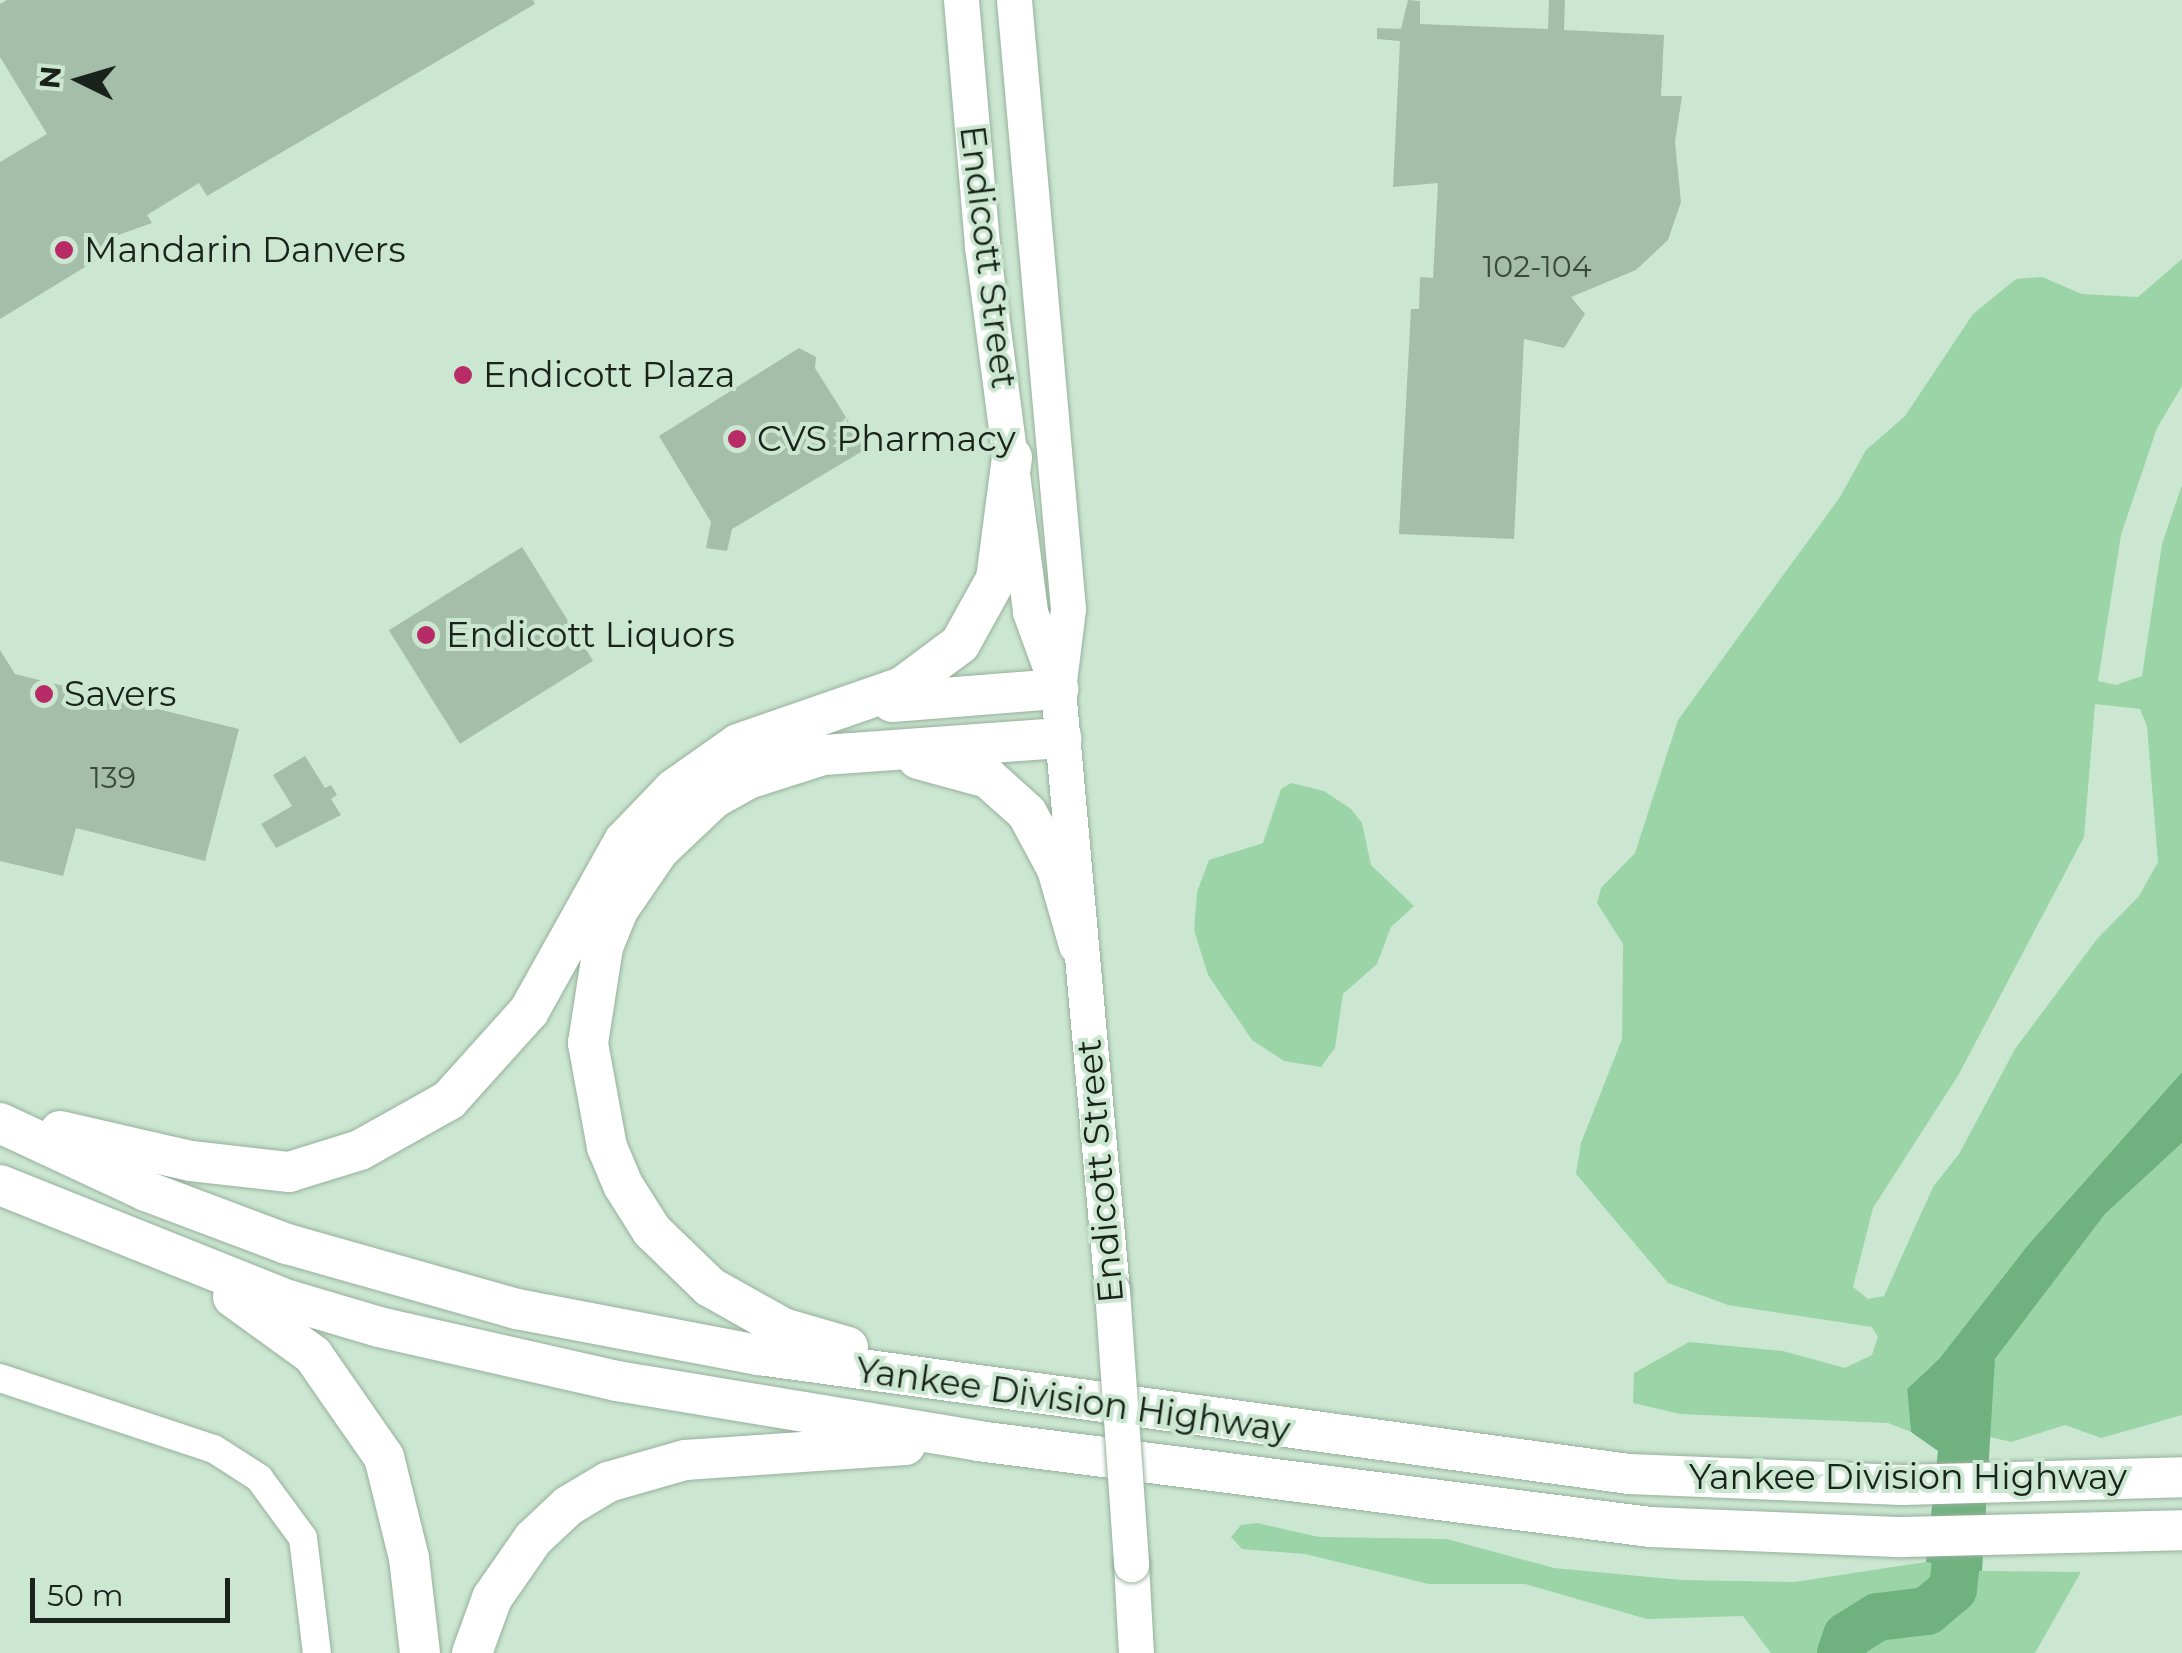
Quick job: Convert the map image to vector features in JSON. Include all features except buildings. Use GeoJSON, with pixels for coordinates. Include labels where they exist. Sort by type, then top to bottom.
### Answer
{"type":"FeatureCollection","features":[{"type":"Feature","properties":{"kind":"highway"},"geometry":{"type":"LineString","coordinates":[[0,1120],[191,1161],[270,1171],[319,1166],[360,1150],[449,1100],[492,1057],[529,1011],[591,892],[646,813],[705,763],[738,744],[850,707],[934,669],[983,612],[1006,538],[1012,457]]}},
{"type":"Feature","properties":{"kind":"highway"},"geometry":{"type":"LineString","coordinates":[[850,707],[1058,689]]}},
{"type":"Feature","properties":{"kind":"highway"},"geometry":{"type":"LineString","coordinates":[[976,1386],[783,1328],[710,1287],[652,1231],[623,1184],[591,1084],[590,998],[603,947],[638,876],[714,798],[789,763],[855,752],[1061,738]]}},
{"type":"Feature","properties":{"kind":"highway"},"geometry":{"type":"LineString","coordinates":[[855,752],[956,767],[1006,792],[1045,843],[1079,946]]}},
{"type":"Feature","properties":{"kind":"highway","name":"Yankee Division Highway"},"geometry":{"type":"LineString","coordinates":[[0,1120],[146,1190],[288,1244],[517,1309],[759,1355],[1520,1462],[1728,1481],[1902,1485],[2182,1477]]}},
{"type":"Feature","properties":{"kind":"highway","name":"Yankee Division Highway"},"geometry":{"type":"LineString","coordinates":[[0,1184],[288,1300],[476,1353],[978,1441],[1578,1520],[1903,1538],[2182,1530]]}},
{"type":"Feature","properties":{"kind":"highway"},"geometry":{"type":"LineString","coordinates":[[167,1254],[274,1323],[344,1391],[384,1457],[409,1558],[420,1653]]}},
{"type":"Feature","properties":{"kind":"highway"},"geometry":{"type":"LineString","coordinates":[[472,1653],[492,1598],[533,1539],[568,1506],[608,1482],[685,1460],[978,1441]]}},
{"type":"Feature","properties":{"kind":"main road","name":"Endicott Street"},"geometry":{"type":"LineString","coordinates":[[961,0],[982,246],[1030,612],[1058,689]]}},
{"type":"Feature","properties":{"kind":"main road","name":"Endicott Street"},"geometry":{"type":"LineString","coordinates":[[1014,0],[1068,610],[1058,689],[1061,738],[1112,1290],[1136,1653]]}},
{"type":"Feature","properties":{"kind":"street"},"geometry":{"type":"LineString","coordinates":[[0,1378],[214,1448],[259,1478],[303,1538],[317,1653]]}},
{"type":"Feature","properties":{"kind":"shaded area"},"geometry":{"type":"Polygon","coordinates":[[[2182,259],[2182,386],[2157,428],[2121,535],[2098,681],[2116,685],[2142,676],[2162,544],[2182,485],[2182,1072],[2028,1245],[1939,1359],[1907,1389],[1911,1432],[1888,1423],[1680,1414],[1633,1403],[1634,1373],[1689,1342],[1783,1351],[1845,1368],[1872,1355],[1878,1337],[1872,1327],[1728,1305],[1668,1283],[1576,1174],[1581,1143],[1622,1039],[1623,944],[1597,903],[1601,888],[1635,853],[1678,720],[1840,497],[1866,450],[1905,416],[1973,314],[2016,279],[2042,277],[2082,294],[2138,297],[2182,259]],[[2095,704],[2084,837],[1959,1074],[1873,1208],[1853,1287],[1868,1299],[1884,1296],[1933,1187],[1959,1154],[2015,1049],[2097,939],[2139,896],[2158,862],[2147,726],[2140,709],[2095,704]]]}},
{"type":"Feature","properties":{"kind":"shaded area"},"geometry":{"type":"Polygon","coordinates":[[[1291,783],[1324,791],[1351,809],[1362,823],[1371,865],[1414,906],[1391,927],[1377,964],[1343,994],[1335,1048],[1321,1067],[1284,1061],[1252,1040],[1208,975],[1194,930],[1197,892],[1209,860],[1263,843],[1281,789],[1291,783]]]}},
{"type":"Feature","properties":{"kind":"shaded area"},"geometry":{"type":"Polygon","coordinates":[[[2182,1072],[2182,1143],[2105,1214],[1995,1359],[1982,1571],[1926,1562],[1938,1451],[1911,1432],[1907,1389],[1939,1359],[2028,1245],[2182,1072]]]}},
{"type":"Feature","properties":{"kind":"shaded area"},"geometry":{"type":"Polygon","coordinates":[[[2182,1143],[2182,1415],[2101,1438],[2065,1425],[2011,1442],[1986,1436],[1995,1359],[2105,1214],[2182,1143]]]}},
{"type":"Feature","properties":{"kind":"shaded area"},"geometry":{"type":"Polygon","coordinates":[[[1257,1523],[1319,1537],[1447,1539],[1554,1568],[1681,1580],[1794,1582],[1926,1562],[1984,1571],[2081,1572],[2035,1653],[1771,1653],[1743,1616],[1647,1619],[1525,1584],[1429,1584],[1305,1554],[1242,1549],[1231,1537],[1241,1525],[1257,1523]]]}},
{"type":"Feature","properties":{"kind":"waterway"},"geometry":{"type":"LineString","coordinates":[[1841,1653],[1847,1636],[1878,1617],[1927,1611],[1953,1589],[1962,1506]]}},
{"type":"Feature","properties":{"kind":"place","name":"Mandarin Danvers"},"geometry":{"type":"Point","coordinates":[64,250]}},
{"type":"Feature","properties":{"kind":"place","name":"Endicott Plaza"},"geometry":{"type":"Point","coordinates":[463,375]}},
{"type":"Feature","properties":{"kind":"place","name":"CVS Pharmacy"},"geometry":{"type":"Point","coordinates":[737,439]}},
{"type":"Feature","properties":{"kind":"place","name":"Endicott Liquors"},"geometry":{"type":"Point","coordinates":[426,635]}},
{"type":"Feature","properties":{"kind":"place","name":"Savers"},"geometry":{"type":"Point","coordinates":[44,694]}}]}
